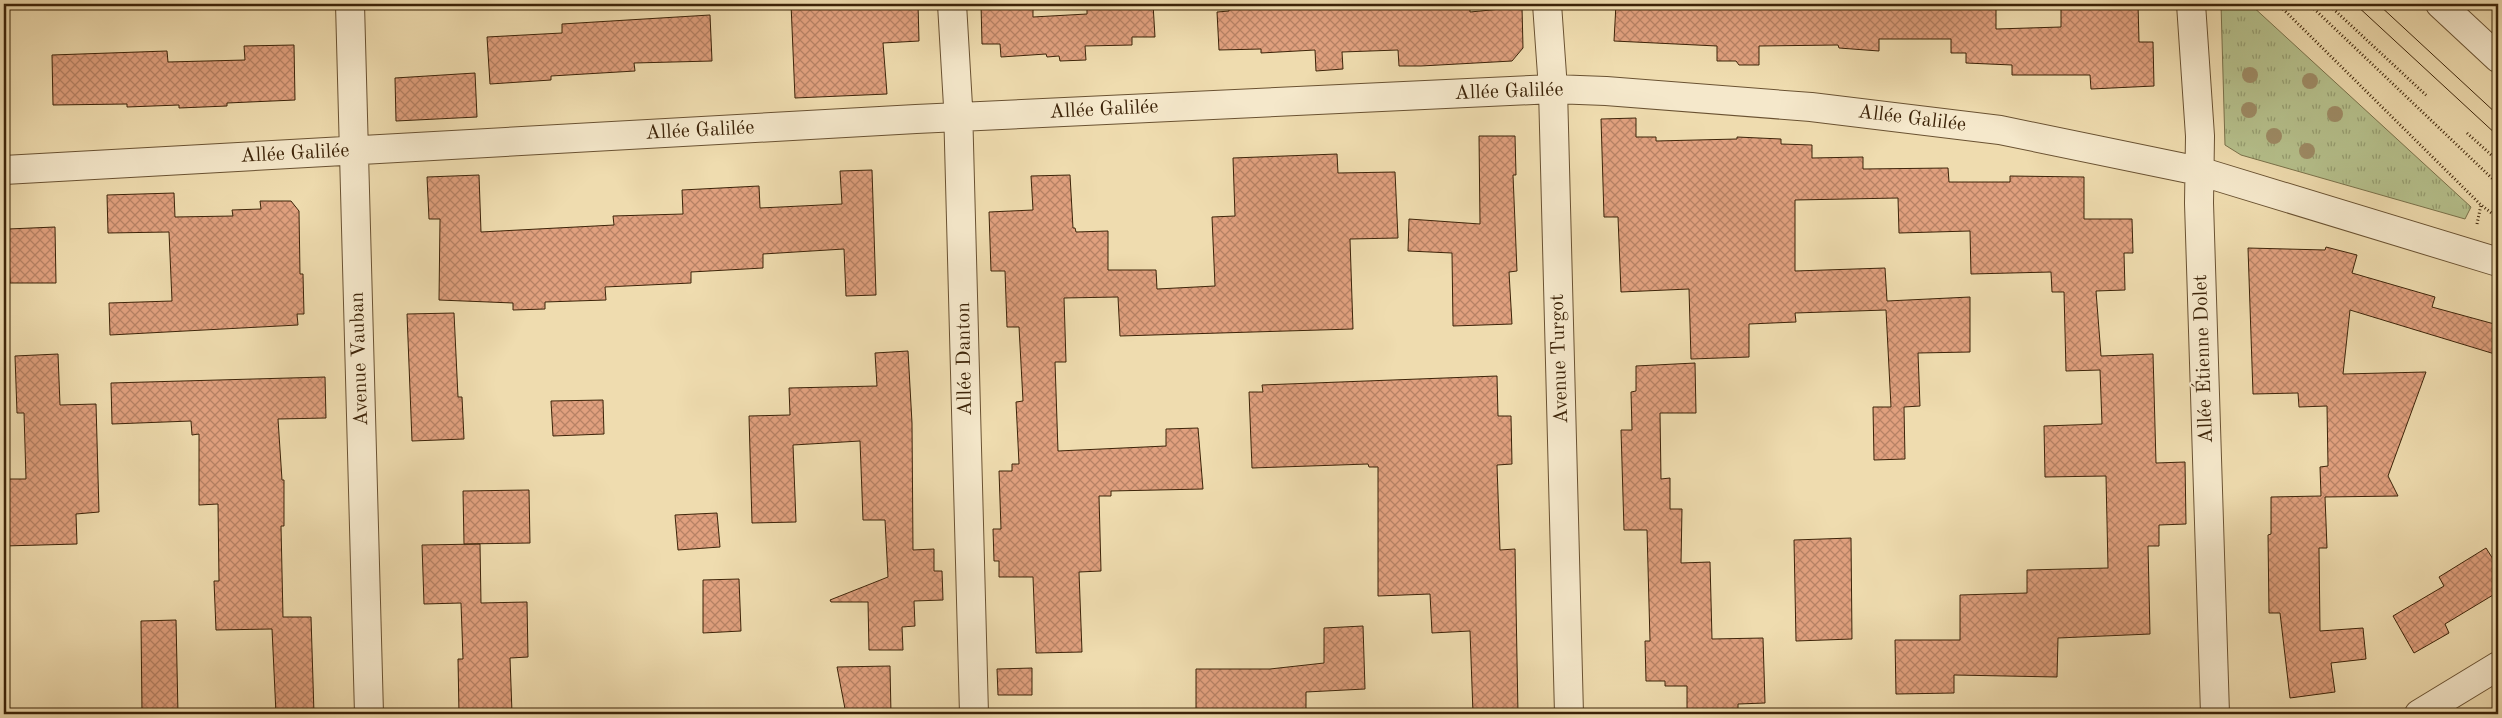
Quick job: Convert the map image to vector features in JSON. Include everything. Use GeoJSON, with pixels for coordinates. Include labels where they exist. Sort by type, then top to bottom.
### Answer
{"type":"FeatureCollection","features":[{"type":"Feature","properties":{"kind":"street","name":"Avenue Vauban"},"geometry":{"type":"LineString","coordinates":[[350,4],[369,714]]}},
{"type":"Feature","properties":{"kind":"street","name":"Allée Danton"},"geometry":{"type":"LineString","coordinates":[[952,4],[958,117],[974,714]]}},
{"type":"Feature","properties":{"kind":"street","name":"Avenue Turgot"},"geometry":{"type":"LineString","coordinates":[[1547,4],[1553,89],[1569,714]]}},
{"type":"Feature","properties":{"kind":"street","name":"Allée Étienne Dolet"},"geometry":{"type":"LineString","coordinates":[[2191,4],[2200,136],[2199,171],[2215,714]]}},
{"type":"Feature","properties":{"kind":"street"},"geometry":{"type":"LineString","coordinates":[[2440,4],[2498,58]]}},
{"type":"Feature","properties":{"kind":"street","name":"Allée Galilée"},"geometry":{"type":"LineString","coordinates":[[4,170],[958,117],[1553,89],[1606,90],[1801,106],[1990,128],[2199,171],[2498,262]]}},
{"type":"Feature","properties":{"kind":"street"},"geometry":{"type":"LineString","coordinates":[[2419,714],[2498,666]]}},
{"type":"Feature","properties":{"kind":"path"},"geometry":{"type":"LineString","coordinates":[[2278,4],[2482,205],[2498,218]]}},
{"type":"Feature","properties":{"kind":"path"},"geometry":{"type":"LineString","coordinates":[[2309,4],[2498,184]]}},
{"type":"Feature","properties":{"kind":"path"},"geometry":{"type":"LineString","coordinates":[[2328,4],[2427,96]]}},
{"type":"Feature","properties":{"kind":"path"},"geometry":{"type":"LineString","coordinates":[[2467,133],[2498,161]]}},
{"type":"Feature","properties":{"kind":"green space"},"geometry":{"type":"Polygon","coordinates":[[[2221,4],[2250,4],[2471,207],[2465,219],[2241,155],[2225,145],[2221,4]]]}},
{"type":"Feature","properties":{"kind":"building"},"geometry":{"type":"Polygon","coordinates":[[[791,4],[918,4],[919,41],[883,43],[887,94],[795,98],[791,4]]]}},
{"type":"Feature","properties":{"kind":"building"},"geometry":{"type":"Polygon","coordinates":[[[981,4],[1033,4],[1033,17],[1087,14],[1087,4],[1153,4],[1155,37],[1132,37],[1132,45],[1085,46],[1086,60],[1060,61],[1059,56],[1047,57],[1046,54],[1001,57],[1000,44],[982,44],[981,4]]]}},
{"type":"Feature","properties":{"kind":"building"},"geometry":{"type":"Polygon","coordinates":[[[1229,4],[1470,4],[1470,12],[1522,7],[1523,48],[1512,61],[1421,66],[1399,66],[1398,50],[1342,52],[1343,69],[1316,71],[1315,50],[1261,53],[1261,49],[1219,50],[1217,12],[1229,11],[1229,4]]]}},
{"type":"Feature","properties":{"kind":"building"},"geometry":{"type":"Polygon","coordinates":[[[1616,4],[1936,4],[1996,6],[1996,29],[2061,27],[2061,4],[2138,4],[2139,42],[2153,42],[2154,86],[2091,89],[2090,75],[2012,75],[2012,65],[1966,63],[1966,53],[1951,53],[1951,39],[1879,39],[1879,51],[1839,48],[1838,45],[1759,46],[1759,65],[1739,65],[1736,61],[1717,61],[1717,46],[1614,41],[1616,4]]]}},
{"type":"Feature","properties":{"kind":"building"},"geometry":{"type":"Polygon","coordinates":[[[710,15],[712,61],[634,63],[635,71],[551,76],[551,80],[490,84],[487,37],[562,33],[562,24],[710,15]]]}},
{"type":"Feature","properties":{"kind":"building"},"geometry":{"type":"Polygon","coordinates":[[[294,45],[295,100],[227,103],[227,106],[179,108],[179,105],[127,107],[127,104],[53,105],[52,55],[167,51],[168,62],[245,60],[244,46],[294,45]]]}},
{"type":"Feature","properties":{"kind":"building"},"geometry":{"type":"Polygon","coordinates":[[[475,73],[477,117],[396,121],[395,78],[475,73]]]}},
{"type":"Feature","properties":{"kind":"building"},"geometry":{"type":"Polygon","coordinates":[[[1636,118],[1636,137],[1656,137],[1656,141],[1737,139],[1737,137],[1781,139],[1781,144],[1812,145],[1812,158],[1863,157],[1863,169],[1948,168],[1949,182],[2010,182],[2010,176],[2084,177],[2084,219],[2132,219],[2133,253],[2124,253],[2125,290],[2096,291],[2101,356],[2153,354],[2156,463],[2185,462],[2186,524],[2159,525],[2159,546],[2148,546],[2150,634],[2058,638],[2057,677],[1954,675],[1954,693],[1896,694],[1895,640],[1960,640],[1960,595],[2027,593],[2027,570],[2108,568],[2106,476],[2045,477],[2044,426],[2102,424],[2100,370],[2066,371],[2064,292],[2052,292],[2051,272],[1971,274],[1970,231],[1899,233],[1898,198],[1795,200],[1795,271],[1885,268],[1887,301],[1970,297],[1970,352],[1918,353],[1920,406],[1904,407],[1905,459],[1874,460],[1873,407],[1891,407],[1886,310],[1795,313],[1796,322],[1749,324],[1749,357],[1691,359],[1689,289],[1621,292],[1618,217],[1604,217],[1601,119],[1636,118]]]}},
{"type":"Feature","properties":{"kind":"building"},"geometry":{"type":"Polygon","coordinates":[[[1479,136],[1515,136],[1516,175],[1513,175],[1517,271],[1509,272],[1512,324],[1453,326],[1452,253],[1408,251],[1409,219],[1480,224],[1479,136]]]}},
{"type":"Feature","properties":{"kind":"building"},"geometry":{"type":"Polygon","coordinates":[[[1337,154],[1338,173],[1395,172],[1398,238],[1350,239],[1353,329],[1120,336],[1118,297],[1064,298],[1066,362],[1055,362],[1058,451],[1166,446],[1166,429],[1198,428],[1203,489],[1111,491],[1111,496],[1099,496],[1101,571],[1079,572],[1082,652],[1036,653],[1033,577],[999,577],[999,561],[994,561],[993,529],[1001,529],[999,471],[1012,471],[1012,464],[1019,464],[1016,402],[1023,401],[1019,327],[1007,327],[1005,271],[991,271],[989,212],[1033,210],[1031,176],[1070,175],[1073,228],[1075,228],[1076,232],[1108,231],[1108,270],[1156,270],[1157,289],[1215,286],[1212,217],[1235,216],[1233,158],[1337,154]]]}},
{"type":"Feature","properties":{"kind":"building"},"geometry":{"type":"Polygon","coordinates":[[[872,170],[876,295],[846,296],[844,249],[763,254],[763,268],[691,272],[691,283],[605,287],[606,300],[545,302],[545,309],[513,310],[513,303],[439,300],[440,219],[429,219],[427,177],[479,175],[481,232],[614,225],[613,216],[683,214],[682,190],[759,186],[760,208],[842,204],[840,171],[872,170]]]}},
{"type":"Feature","properties":{"kind":"building"},"geometry":{"type":"Polygon","coordinates":[[[174,193],[175,217],[233,216],[232,210],[261,209],[260,201],[291,201],[299,211],[300,274],[303,274],[304,314],[297,314],[298,325],[110,335],[109,303],[172,301],[169,232],[108,233],[107,195],[174,193]]]}},
{"type":"Feature","properties":{"kind":"building"},"geometry":{"type":"Polygon","coordinates":[[[55,227],[56,283],[10,283],[8,229],[55,227]]]}},
{"type":"Feature","properties":{"kind":"building"},"geometry":{"type":"Polygon","coordinates":[[[2326,247],[2357,255],[2352,273],[2435,297],[2432,307],[2498,325],[2498,355],[2350,310],[2343,374],[2426,372],[2388,476],[2398,496],[2325,497],[2327,548],[2319,548],[2320,631],[2363,628],[2366,659],[2331,663],[2335,692],[2290,698],[2280,613],[2269,613],[2268,535],[2271,534],[2271,497],[2321,496],[2320,467],[2328,466],[2327,406],[2299,407],[2298,393],[2253,394],[2248,248],[2325,250],[2326,247]]]}},
{"type":"Feature","properties":{"kind":"building"},"geometry":{"type":"Polygon","coordinates":[[[454,313],[458,397],[462,397],[464,439],[412,441],[407,314],[454,313]]]}},
{"type":"Feature","properties":{"kind":"building"},"geometry":{"type":"Polygon","coordinates":[[[908,351],[912,423],[913,550],[934,549],[934,571],[942,571],[943,600],[914,601],[915,626],[902,627],[903,650],[869,650],[868,602],[831,602],[830,600],[888,577],[885,520],[863,520],[860,441],[793,445],[796,522],[752,523],[749,416],[790,415],[789,388],[877,386],[875,353],[908,351]]]}},
{"type":"Feature","properties":{"kind":"building"},"geometry":{"type":"Polygon","coordinates":[[[58,354],[60,405],[96,404],[99,512],[76,514],[77,544],[4,546],[4,479],[26,479],[24,413],[17,413],[15,356],[58,354]]]}},
{"type":"Feature","properties":{"kind":"building"},"geometry":{"type":"Polygon","coordinates":[[[1695,363],[1696,413],[1660,413],[1661,479],[1670,478],[1670,509],[1682,509],[1681,563],[1710,562],[1712,639],[1763,638],[1765,703],[1738,704],[1738,714],[1687,714],[1687,686],[1665,686],[1665,681],[1646,681],[1645,641],[1650,641],[1647,530],[1624,530],[1621,430],[1632,430],[1631,392],[1636,391],[1636,366],[1695,363]]]}},
{"type":"Feature","properties":{"kind":"building"},"geometry":{"type":"Polygon","coordinates":[[[1497,376],[1498,416],[1511,416],[1512,464],[1497,465],[1500,550],[1515,549],[1518,714],[1473,714],[1470,631],[1432,633],[1430,594],[1378,596],[1378,467],[1369,467],[1368,464],[1252,468],[1249,392],[1263,392],[1262,385],[1497,376]]]}},
{"type":"Feature","properties":{"kind":"building"},"geometry":{"type":"Polygon","coordinates":[[[325,377],[326,418],[278,419],[282,480],[284,480],[284,526],[281,526],[283,617],[311,617],[314,714],[276,714],[272,629],[216,630],[214,581],[219,581],[218,504],[199,505],[199,434],[192,435],[191,421],[112,424],[111,383],[325,377]]]}},
{"type":"Feature","properties":{"kind":"building"},"geometry":{"type":"Polygon","coordinates":[[[603,400],[604,434],[553,436],[551,401],[603,400]]]}},
{"type":"Feature","properties":{"kind":"building"},"geometry":{"type":"Polygon","coordinates":[[[529,490],[530,543],[464,544],[463,491],[529,490]]]}},
{"type":"Feature","properties":{"kind":"building"},"geometry":{"type":"Polygon","coordinates":[[[717,513],[720,547],[678,550],[675,515],[717,513]]]}},
{"type":"Feature","properties":{"kind":"building"},"geometry":{"type":"Polygon","coordinates":[[[1851,538],[1852,639],[1796,641],[1794,540],[1851,538]]]}},
{"type":"Feature","properties":{"kind":"building"},"geometry":{"type":"Polygon","coordinates":[[[480,544],[481,603],[527,602],[528,657],[510,658],[512,713],[459,714],[458,659],[463,659],[461,603],[424,604],[422,545],[480,544]]]}},
{"type":"Feature","properties":{"kind":"building"},"geometry":{"type":"Polygon","coordinates":[[[2486,548],[2498,567],[2498,592],[2445,624],[2449,633],[2414,653],[2393,616],[2444,586],[2439,577],[2486,548]]]}},
{"type":"Feature","properties":{"kind":"building"},"geometry":{"type":"Polygon","coordinates":[[[739,579],[741,631],[703,633],[703,580],[739,579]]]}},
{"type":"Feature","properties":{"kind":"building"},"geometry":{"type":"Polygon","coordinates":[[[176,620],[178,714],[142,714],[141,621],[176,620]]]}},
{"type":"Feature","properties":{"kind":"building"},"geometry":{"type":"Polygon","coordinates":[[[1363,626],[1365,689],[1306,692],[1306,714],[1196,714],[1196,669],[1270,669],[1324,663],[1324,628],[1363,626]]]}},
{"type":"Feature","properties":{"kind":"building"},"geometry":{"type":"Polygon","coordinates":[[[890,666],[891,714],[846,714],[837,667],[890,666]]]}},
{"type":"Feature","properties":{"kind":"building"},"geometry":{"type":"Polygon","coordinates":[[[1032,668],[1032,695],[998,695],[997,669],[1032,668]]]}},
{"type":"Feature","properties":{"kind":"tram line"},"geometry":{"type":"LineString","coordinates":[[2355,4],[2498,136]]}},
{"type":"Feature","properties":{"kind":"tram line"},"geometry":{"type":"LineString","coordinates":[[2378,4],[2498,115]]}}]}
